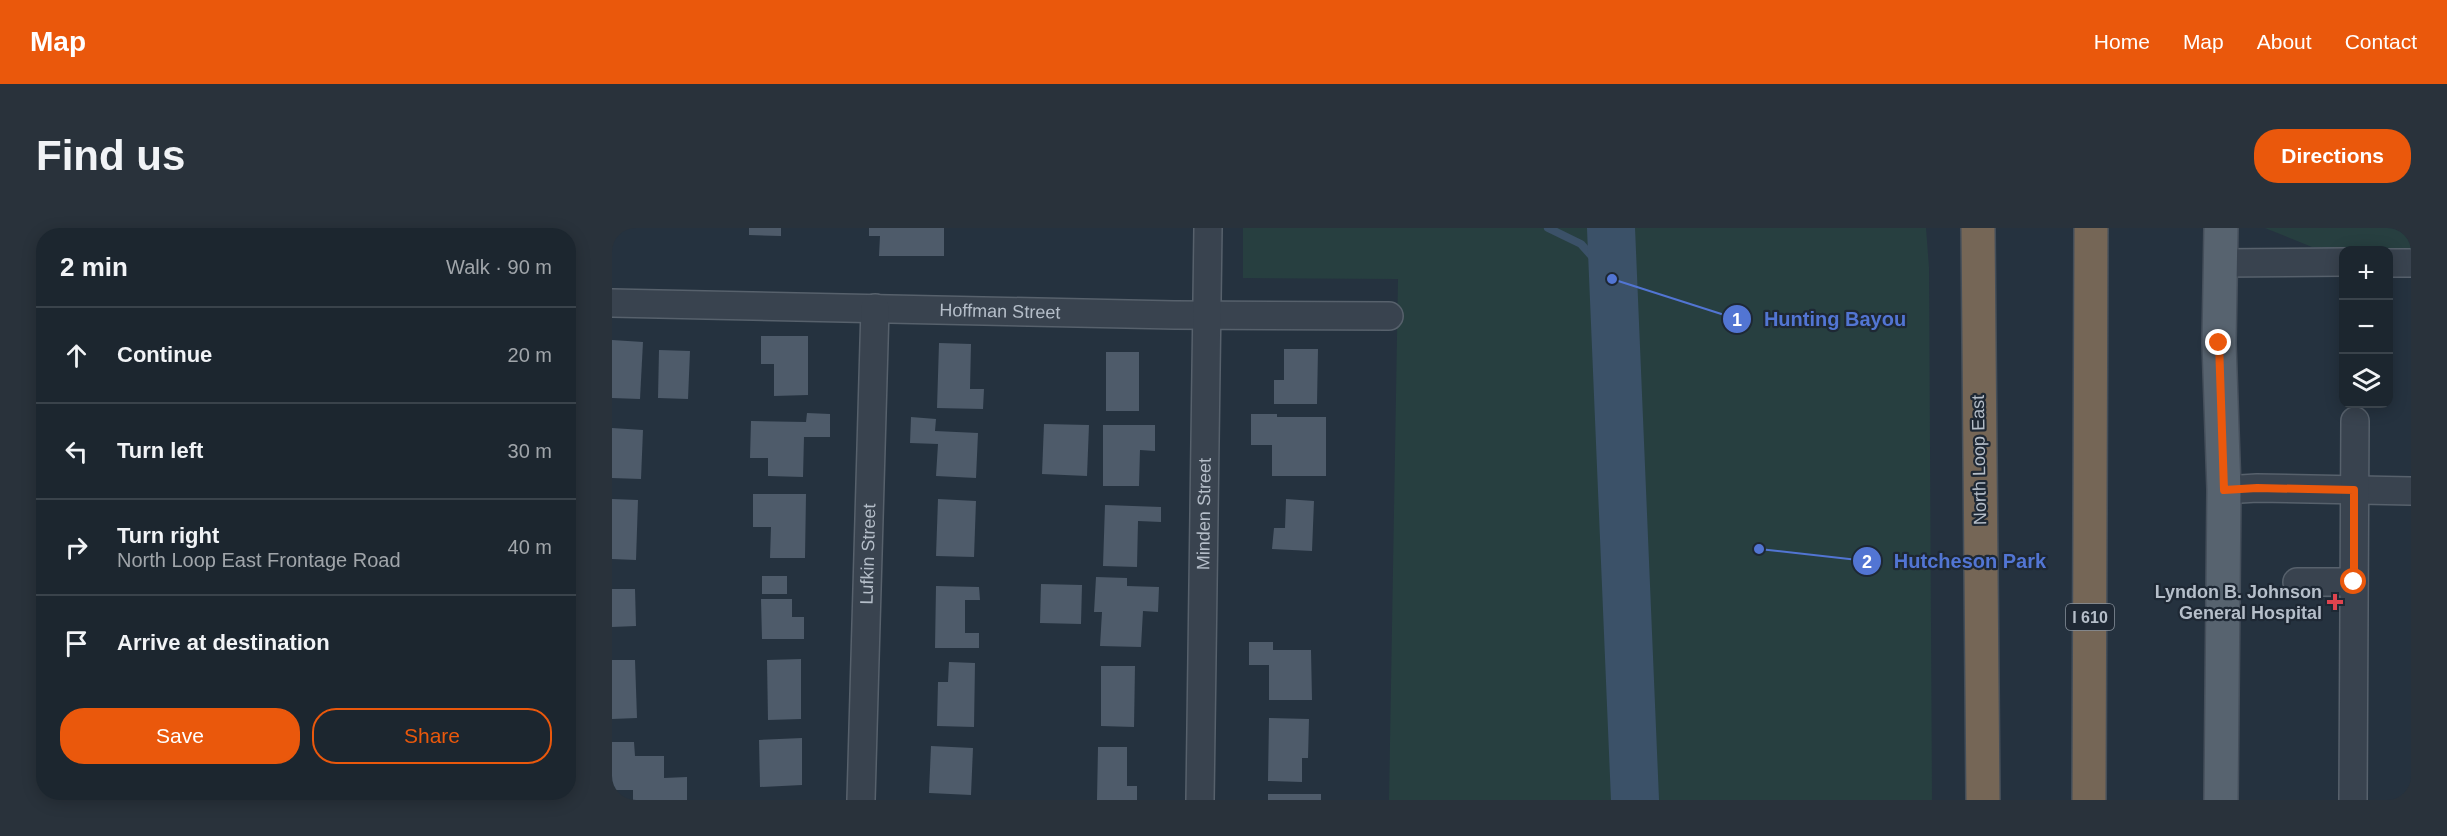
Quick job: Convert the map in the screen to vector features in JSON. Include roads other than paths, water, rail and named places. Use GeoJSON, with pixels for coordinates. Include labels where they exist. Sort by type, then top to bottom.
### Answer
{"type":"FeatureCollection","features":[{"type":"Feature","properties":{"kind":"highway","name":"I 610"},"geometry":{"type":"LineString","coordinates":[[2089,800],[2091,228]]}},
{"type":"Feature","properties":{"kind":"highway"},"geometry":{"type":"LineString","coordinates":[[2091,435],[2113,228]]}},
{"type":"Feature","properties":{"kind":"highway","name":"North Loop East"},"geometry":{"type":"LineString","coordinates":[[1977,238],[1983,800]]}},
{"type":"Feature","properties":{"kind":"main road"},"geometry":{"type":"LineString","coordinates":[[2221,228],[2219,343],[2224,490],[2221,800]]}},
{"type":"Feature","properties":{"kind":"street","name":"Minden Street"},"geometry":{"type":"LineString","coordinates":[[1200,800],[1208,228]]}},
{"type":"Feature","properties":{"kind":"street"},"geometry":{"type":"LineString","coordinates":[[2221,263],[2339,262]]}},
{"type":"Feature","properties":{"kind":"street"},"geometry":{"type":"LineString","coordinates":[[2393,263],[2411,263]]}},
{"type":"Feature","properties":{"kind":"street","name":"Hoffman Street"},"geometry":{"type":"LineString","coordinates":[[612,303],[1208,315],[1389,316]]}},
{"type":"Feature","properties":{"kind":"street","name":"Lufkin Street"},"geometry":{"type":"LineString","coordinates":[[861,800],[875,308]]}},
{"type":"Feature","properties":{"kind":"street"},"geometry":{"type":"LineString","coordinates":[[2353,800],[2355,421]]}},
{"type":"Feature","properties":{"kind":"street"},"geometry":{"type":"LineString","coordinates":[[2224,490],[2257,488],[2411,491]]}},
{"type":"Feature","properties":{"kind":"street"},"geometry":{"type":"LineString","coordinates":[[2296,582],[2354,582]]}},
{"type":"Feature","properties":{"kind":"waterway"},"geometry":{"type":"LineString","coordinates":[[1548,228],[1581,244],[1612,279]]}},
{"type":"Feature","properties":{"kind":"waterway"},"geometry":{"type":"LineString","coordinates":[[1611,228],[1635,800]]}},
{"type":"Feature","properties":{"kind":"place","name":"Hunting Bayou"},"geometry":{"type":"Point","coordinates":[1612,279]}},
{"type":"Feature","properties":{"kind":"place","name":"Hutcheson Park"},"geometry":{"type":"Point","coordinates":[1759,549]}},
{"type":"Feature","properties":{"kind":"place","name":"Lyndon B. Johnson General Hospital"},"geometry":{"type":"Point","coordinates":[2335,602]}}]}
